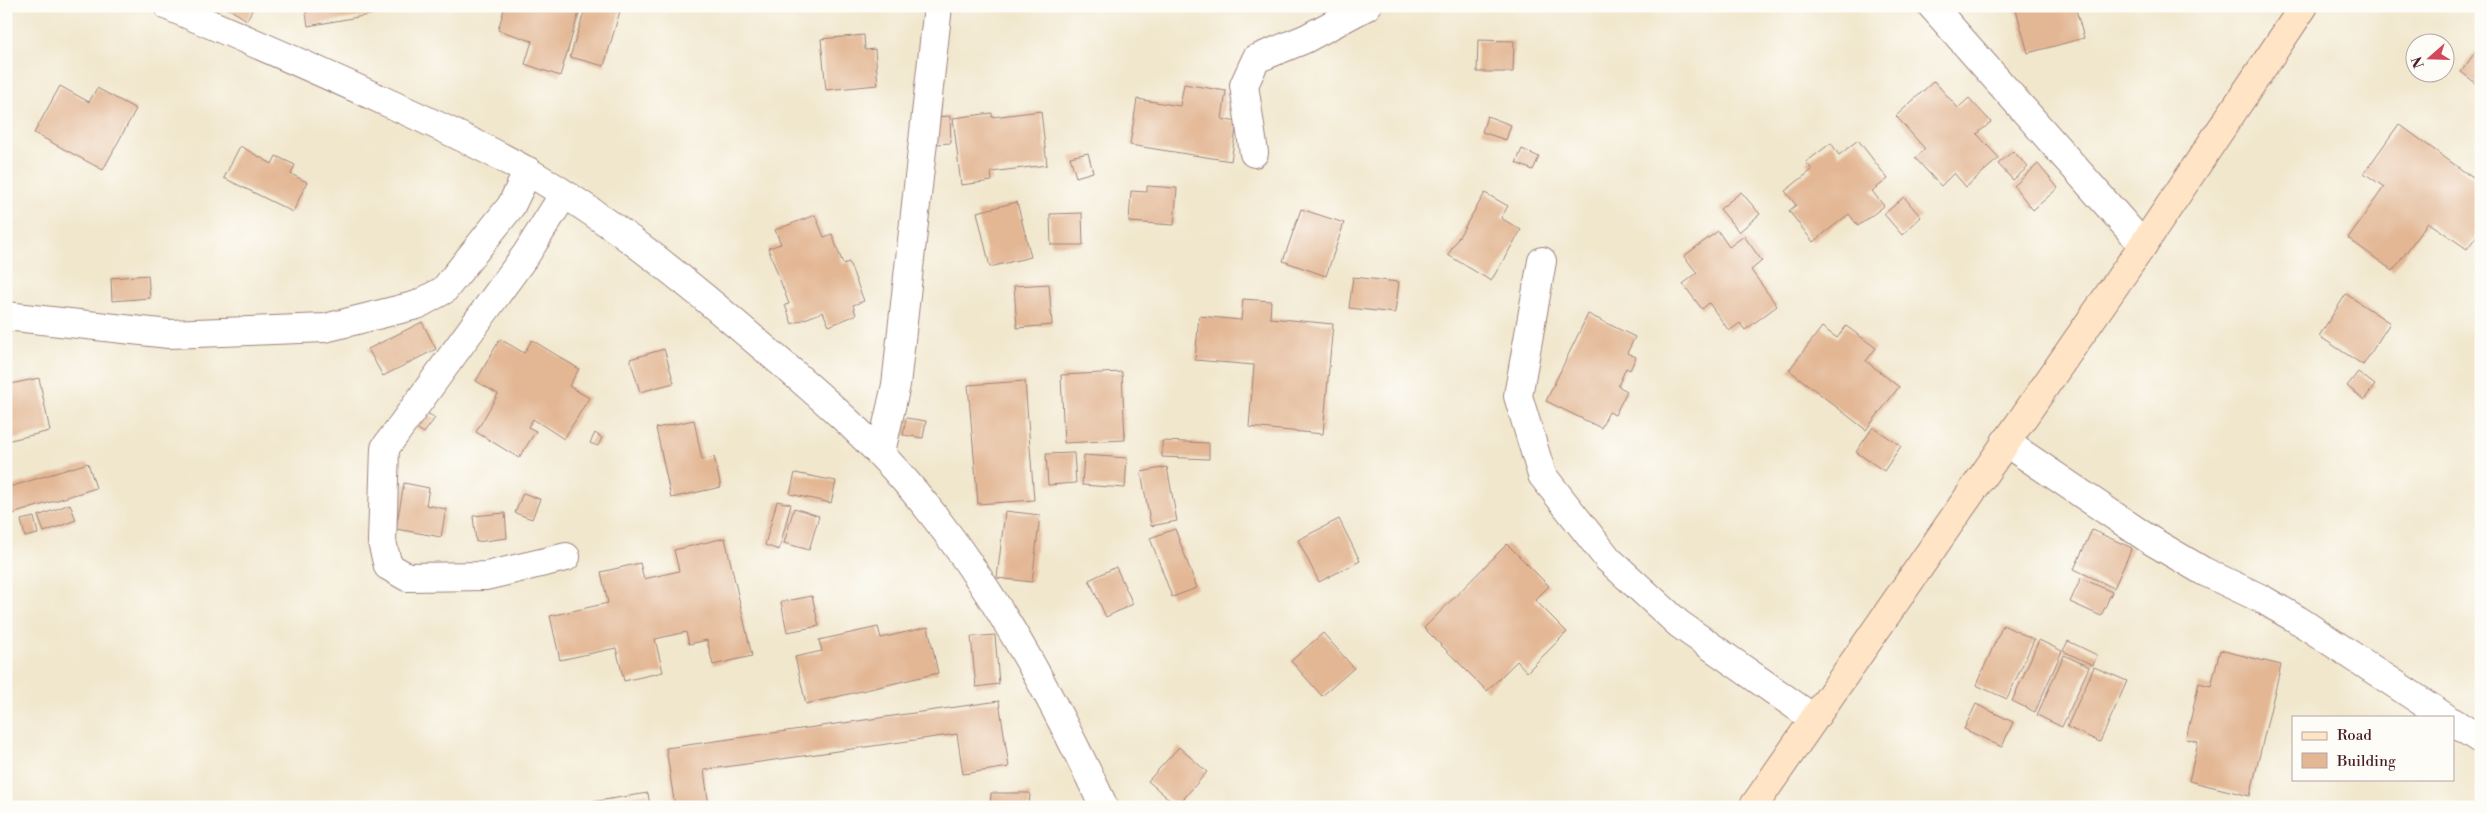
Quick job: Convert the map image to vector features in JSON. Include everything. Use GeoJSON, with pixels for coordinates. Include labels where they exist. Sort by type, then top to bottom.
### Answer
{"type":"FeatureCollection","features":[{"type":"Feature","properties":{"kind":"main road"},"geometry":{"type":"LineString","coordinates":[[1753,807],[2143,244],[2304,6]]}},
{"type":"Feature","properties":{"kind":"street"},"geometry":{"type":"LineString","coordinates":[[168,6],[297,61],[459,135],[528,171],[594,213],[643,248],[704,296],[829,403],[881,452],[934,516],[982,585],[1042,685],[1104,807]]}},
{"type":"Feature","properties":{"kind":"street"},"geometry":{"type":"LineString","coordinates":[[881,452],[896,385],[938,6]]}},
{"type":"Feature","properties":{"kind":"street"},"geometry":{"type":"LineString","coordinates":[[1254,153],[1244,85],[1256,59],[1305,39],[1367,6]]}},
{"type":"Feature","properties":{"kind":"street"},"geometry":{"type":"LineString","coordinates":[[1932,6],[2143,244]]}},
{"type":"Feature","properties":{"kind":"street"},"geometry":{"type":"LineString","coordinates":[[6,316],[169,334],[325,328],[417,305],[444,290],[510,206],[528,171]]}},
{"type":"Feature","properties":{"kind":"street"},"geometry":{"type":"LineString","coordinates":[[564,194],[527,253],[385,448],[382,542],[388,566],[407,577],[486,576],[566,557]]}},
{"type":"Feature","properties":{"kind":"street"},"geometry":{"type":"LineString","coordinates":[[1542,261],[1518,396],[1542,475],[1608,559],[1680,624],[1813,718]]}},
{"type":"Feature","properties":{"kind":"street"},"geometry":{"type":"LineString","coordinates":[[2005,442],[2150,540],[2203,571],[2262,599],[2298,620],[2443,716]]}},
{"type":"Feature","properties":{"kind":"street"},"geometry":{"type":"LineString","coordinates":[[2454,723],[2481,740]]}},
{"type":"Feature","properties":{"kind":"building"},"geometry":{"type":"Polygon","coordinates":[[[224,6],[254,6],[247,20],[224,6]]]}},
{"type":"Feature","properties":{"kind":"building"},"geometry":{"type":"Polygon","coordinates":[[[305,6],[379,6],[380,13],[308,26],[305,6]]]}},
{"type":"Feature","properties":{"kind":"building"},"geometry":{"type":"Polygon","coordinates":[[[505,6],[581,6],[560,76],[525,64],[532,41],[498,30],[505,6]]]}},
{"type":"Feature","properties":{"kind":"building"},"geometry":{"type":"Polygon","coordinates":[[[586,6],[604,6],[620,11],[604,66],[570,57],[586,6]]]}},
{"type":"Feature","properties":{"kind":"building"},"geometry":{"type":"Polygon","coordinates":[[[1511,6],[1533,6],[1532,9],[1511,6]]]}},
{"type":"Feature","properties":{"kind":"building"},"geometry":{"type":"Polygon","coordinates":[[[2015,6],[2075,6],[2084,38],[2028,53],[2015,6]]]}},
{"type":"Feature","properties":{"kind":"building"},"geometry":{"type":"Polygon","coordinates":[[[864,35],[865,50],[875,49],[878,85],[826,90],[821,39],[864,35]]]}},
{"type":"Feature","properties":{"kind":"building"},"geometry":{"type":"Polygon","coordinates":[[[1478,40],[1514,41],[1513,72],[1477,72],[1478,40]]]}},
{"type":"Feature","properties":{"kind":"building"},"geometry":{"type":"Polygon","coordinates":[[[2481,44],[2481,87],[2461,72],[2481,44]]]}},
{"type":"Feature","properties":{"kind":"building"},"geometry":{"type":"Polygon","coordinates":[[[1934,81],[1958,108],[1969,98],[1991,122],[1977,134],[1999,158],[1966,187],[1954,173],[1941,186],[1915,158],[1925,149],[1896,116],[1934,81]]]}},
{"type":"Feature","properties":{"kind":"building"},"geometry":{"type":"Polygon","coordinates":[[[1184,84],[1226,91],[1222,119],[1237,122],[1231,161],[1130,145],[1137,99],[1180,106],[1184,84]]]}},
{"type":"Feature","properties":{"kind":"building"},"geometry":{"type":"Polygon","coordinates":[[[60,86],[89,102],[97,88],[136,109],[103,170],[34,133],[60,86]]]}},
{"type":"Feature","properties":{"kind":"building"},"geometry":{"type":"Polygon","coordinates":[[[1041,111],[1047,165],[991,172],[992,181],[961,185],[953,118],[992,113],[992,117],[1041,111]]]}},
{"type":"Feature","properties":{"kind":"building"},"geometry":{"type":"Polygon","coordinates":[[[950,116],[951,143],[936,144],[934,117],[950,116]]]}},
{"type":"Feature","properties":{"kind":"building"},"geometry":{"type":"Polygon","coordinates":[[[1487,116],[1511,125],[1506,140],[1482,132],[1487,116]]]}},
{"type":"Feature","properties":{"kind":"building"},"geometry":{"type":"Polygon","coordinates":[[[2399,124],[2481,184],[2481,230],[2467,249],[2428,222],[2393,271],[2348,238],[2384,187],[2364,173],[2399,124]]]}},
{"type":"Feature","properties":{"kind":"building"},"geometry":{"type":"Polygon","coordinates":[[[1858,140],[1888,179],[1872,191],[1884,206],[1858,226],[1849,214],[1813,242],[1789,211],[1796,205],[1785,191],[1812,170],[1806,162],[1831,143],[1839,155],[1858,140]]]}},
{"type":"Feature","properties":{"kind":"building"},"geometry":{"type":"Polygon","coordinates":[[[240,146],[272,164],[276,156],[295,165],[291,174],[307,182],[293,212],[224,178],[240,146]]]}},
{"type":"Feature","properties":{"kind":"building"},"geometry":{"type":"Polygon","coordinates":[[[1522,149],[1539,157],[1533,170],[1516,163],[1522,149]]]}},
{"type":"Feature","properties":{"kind":"building"},"geometry":{"type":"Polygon","coordinates":[[[2013,151],[2028,167],[2013,180],[1998,164],[2013,151]]]}},
{"type":"Feature","properties":{"kind":"building"},"geometry":{"type":"Polygon","coordinates":[[[1088,153],[1093,172],[1076,177],[1070,157],[1088,153]]]}},
{"type":"Feature","properties":{"kind":"building"},"geometry":{"type":"Polygon","coordinates":[[[2038,164],[2058,188],[2033,210],[2014,186],[2038,164]]]}},
{"type":"Feature","properties":{"kind":"building"},"geometry":{"type":"Polygon","coordinates":[[[1147,186],[1177,188],[1174,225],[1129,222],[1131,191],[1147,192],[1147,186]]]}},
{"type":"Feature","properties":{"kind":"building"},"geometry":{"type":"Polygon","coordinates":[[[1741,192],[1760,214],[1739,232],[1720,209],[1741,192]]]}},
{"type":"Feature","properties":{"kind":"building"},"geometry":{"type":"Polygon","coordinates":[[[1485,193],[1508,206],[1501,218],[1521,230],[1491,281],[1448,255],[1485,193]]]}},
{"type":"Feature","properties":{"kind":"building"},"geometry":{"type":"Polygon","coordinates":[[[1904,197],[1921,217],[1902,235],[1884,214],[1904,197]]]}},
{"type":"Feature","properties":{"kind":"building"},"geometry":{"type":"Polygon","coordinates":[[[1017,202],[1031,257],[990,267],[977,212],[1017,202]]]}},
{"type":"Feature","properties":{"kind":"building"},"geometry":{"type":"Polygon","coordinates":[[[1301,209],[1344,223],[1326,276],[1283,261],[1301,209]]]}},
{"type":"Feature","properties":{"kind":"building"},"geometry":{"type":"Polygon","coordinates":[[[1082,213],[1083,245],[1051,245],[1050,214],[1082,213]]]}},
{"type":"Feature","properties":{"kind":"building"},"geometry":{"type":"Polygon","coordinates":[[[815,215],[824,237],[832,234],[843,264],[849,262],[864,301],[853,305],[856,315],[829,326],[823,312],[792,324],[785,305],[789,304],[768,248],[781,244],[775,230],[815,215]]]}},
{"type":"Feature","properties":{"kind":"building"},"geometry":{"type":"Polygon","coordinates":[[[1718,231],[1729,247],[1744,236],[1762,261],[1751,270],[1777,306],[1745,330],[1740,323],[1729,331],[1709,303],[1702,309],[1683,284],[1697,273],[1684,256],[1718,231]]]}},
{"type":"Feature","properties":{"kind":"building"},"geometry":{"type":"Polygon","coordinates":[[[148,275],[150,298],[112,301],[111,278],[148,275]]]}},
{"type":"Feature","properties":{"kind":"building"},"geometry":{"type":"Polygon","coordinates":[[[1353,277],[1399,282],[1395,313],[1349,308],[1353,277]]]}},
{"type":"Feature","properties":{"kind":"building"},"geometry":{"type":"Polygon","coordinates":[[[1049,284],[1052,325],[1017,328],[1014,286],[1049,284]]]}},
{"type":"Feature","properties":{"kind":"building"},"geometry":{"type":"Polygon","coordinates":[[[2346,294],[2390,323],[2363,365],[2319,336],[2346,294]]]}},
{"type":"Feature","properties":{"kind":"building"},"geometry":{"type":"Polygon","coordinates":[[[1243,299],[1271,301],[1270,318],[1333,324],[1323,434],[1249,427],[1254,365],[1195,360],[1199,316],[1241,320],[1243,299]]]}},
{"type":"Feature","properties":{"kind":"building"},"geometry":{"type":"Polygon","coordinates":[[[1588,314],[1635,337],[1627,353],[1636,357],[1630,370],[1626,368],[1618,386],[1627,391],[1615,415],[1609,412],[1601,428],[1546,401],[1588,314]]]}},
{"type":"Feature","properties":{"kind":"building"},"geometry":{"type":"Polygon","coordinates":[[[422,322],[436,349],[383,376],[368,349],[422,322]]]}},
{"type":"Feature","properties":{"kind":"building"},"geometry":{"type":"Polygon","coordinates":[[[1846,326],[1876,348],[1866,361],[1899,387],[1866,430],[1789,370],[1822,327],[1837,338],[1846,326]]]}},
{"type":"Feature","properties":{"kind":"building"},"geometry":{"type":"Polygon","coordinates":[[[500,339],[524,353],[532,340],[579,369],[569,386],[589,398],[564,439],[533,419],[528,427],[536,431],[519,458],[476,432],[498,394],[476,381],[500,339]]]}},
{"type":"Feature","properties":{"kind":"building"},"geometry":{"type":"Polygon","coordinates":[[[664,349],[674,383],[640,392],[630,359],[664,349]]]}},
{"type":"Feature","properties":{"kind":"building"},"geometry":{"type":"Polygon","coordinates":[[[1122,372],[1125,440],[1064,443],[1061,375],[1122,372]]]}},
{"type":"Feature","properties":{"kind":"building"},"geometry":{"type":"Polygon","coordinates":[[[2358,372],[2375,385],[2364,400],[2347,386],[2358,372]]]}},
{"type":"Feature","properties":{"kind":"building"},"geometry":{"type":"Polygon","coordinates":[[[39,378],[50,431],[6,441],[6,385],[39,378]]]}},
{"type":"Feature","properties":{"kind":"building"},"geometry":{"type":"Polygon","coordinates":[[[1025,381],[1034,500],[978,504],[968,385],[1025,381]]]}},
{"type":"Feature","properties":{"kind":"building"},"geometry":{"type":"Polygon","coordinates":[[[421,409],[435,418],[424,433],[410,424],[421,409]]]}},
{"type":"Feature","properties":{"kind":"building"},"geometry":{"type":"Polygon","coordinates":[[[906,418],[926,421],[923,438],[903,435],[906,418]]]}},
{"type":"Feature","properties":{"kind":"building"},"geometry":{"type":"Polygon","coordinates":[[[694,420],[702,460],[714,457],[721,487],[671,498],[656,428],[694,420]]]}},
{"type":"Feature","properties":{"kind":"building"},"geometry":{"type":"Polygon","coordinates":[[[1873,427],[1901,446],[1884,471],[1856,452],[1873,427]]]}},
{"type":"Feature","properties":{"kind":"building"},"geometry":{"type":"Polygon","coordinates":[[[595,433],[602,438],[598,446],[590,443],[595,433]]]}},
{"type":"Feature","properties":{"kind":"building"},"geometry":{"type":"Polygon","coordinates":[[[1162,441],[1209,443],[1209,459],[1162,457],[1162,441]]]}},
{"type":"Feature","properties":{"kind":"building"},"geometry":{"type":"Polygon","coordinates":[[[1074,453],[1076,483],[1048,485],[1046,454],[1074,453]]]}},
{"type":"Feature","properties":{"kind":"building"},"geometry":{"type":"Polygon","coordinates":[[[1084,455],[1127,458],[1125,488],[1082,485],[1084,455]]]}},
{"type":"Feature","properties":{"kind":"building"},"geometry":{"type":"Polygon","coordinates":[[[88,463],[96,488],[6,516],[6,488],[88,463]]]}},
{"type":"Feature","properties":{"kind":"building"},"geometry":{"type":"Polygon","coordinates":[[[1167,467],[1177,521],[1151,526],[1141,472],[1167,467]]]}},
{"type":"Feature","properties":{"kind":"building"},"geometry":{"type":"Polygon","coordinates":[[[795,473],[836,481],[831,503],[790,494],[795,473]]]}},
{"type":"Feature","properties":{"kind":"building"},"geometry":{"type":"Polygon","coordinates":[[[404,483],[429,488],[426,505],[446,509],[441,537],[396,529],[404,483]]]}},
{"type":"Feature","properties":{"kind":"building"},"geometry":{"type":"Polygon","coordinates":[[[523,493],[540,499],[532,519],[515,513],[523,493]]]}},
{"type":"Feature","properties":{"kind":"building"},"geometry":{"type":"Polygon","coordinates":[[[777,501],[791,504],[779,550],[765,545],[777,501]]]}},
{"type":"Feature","properties":{"kind":"building"},"geometry":{"type":"Polygon","coordinates":[[[70,504],[76,520],[44,532],[38,516],[70,504]]]}},
{"type":"Feature","properties":{"kind":"building"},"geometry":{"type":"Polygon","coordinates":[[[794,508],[819,516],[809,550],[784,543],[794,508]]]}},
{"type":"Feature","properties":{"kind":"building"},"geometry":{"type":"Polygon","coordinates":[[[1005,511],[1040,515],[1032,582],[997,578],[1005,511]]]}},
{"type":"Feature","properties":{"kind":"building"},"geometry":{"type":"Polygon","coordinates":[[[505,513],[507,538],[476,542],[473,516],[505,513]]]}},
{"type":"Feature","properties":{"kind":"building"},"geometry":{"type":"Polygon","coordinates":[[[34,517],[38,534],[25,537],[21,520],[34,517]]]}},
{"type":"Feature","properties":{"kind":"building"},"geometry":{"type":"Polygon","coordinates":[[[1339,519],[1360,561],[1319,582],[1298,540],[1339,519]]]}},
{"type":"Feature","properties":{"kind":"building"},"geometry":{"type":"Polygon","coordinates":[[[1175,529],[1197,588],[1172,597],[1150,538],[1175,529]]]}},
{"type":"Feature","properties":{"kind":"building"},"geometry":{"type":"Polygon","coordinates":[[[2092,530],[2132,548],[2114,588],[2074,569],[2092,530]]]}},
{"type":"Feature","properties":{"kind":"building"},"geometry":{"type":"Polygon","coordinates":[[[725,538],[752,656],[713,665],[707,640],[689,644],[686,632],[655,639],[663,672],[624,681],[616,648],[560,660],[550,616],[608,603],[601,572],[640,563],[644,579],[679,571],[674,550],[725,538]]]}},
{"type":"Feature","properties":{"kind":"building"},"geometry":{"type":"Polygon","coordinates":[[[1507,544],[1549,586],[1535,600],[1567,632],[1527,672],[1517,661],[1487,691],[1424,628],[1507,544]]]}},
{"type":"Feature","properties":{"kind":"building"},"geometry":{"type":"Polygon","coordinates":[[[1116,567],[1133,604],[1106,617],[1089,580],[1116,567]]]}},
{"type":"Feature","properties":{"kind":"building"},"geometry":{"type":"Polygon","coordinates":[[[2081,578],[2112,592],[2101,616],[2070,602],[2081,578]]]}},
{"type":"Feature","properties":{"kind":"building"},"geometry":{"type":"Polygon","coordinates":[[[812,596],[819,626],[787,632],[781,602],[812,596]]]}},
{"type":"Feature","properties":{"kind":"building"},"geometry":{"type":"Polygon","coordinates":[[[2003,625],[2034,640],[2007,699],[1976,685],[2003,625]]]}},
{"type":"Feature","properties":{"kind":"building"},"geometry":{"type":"Polygon","coordinates":[[[878,627],[881,638],[928,627],[938,673],[806,704],[795,657],[822,651],[819,640],[878,627]]]}},
{"type":"Feature","properties":{"kind":"building"},"geometry":{"type":"Polygon","coordinates":[[[1323,633],[1354,668],[1322,696],[1291,661],[1323,633]]]}},
{"type":"Feature","properties":{"kind":"building"},"geometry":{"type":"Polygon","coordinates":[[[995,635],[999,684],[976,687],[971,637],[995,635]]]}},
{"type":"Feature","properties":{"kind":"building"},"geometry":{"type":"Polygon","coordinates":[[[2039,640],[2062,651],[2035,712],[2012,701],[2039,640]]]}},
{"type":"Feature","properties":{"kind":"building"},"geometry":{"type":"Polygon","coordinates":[[[2068,641],[2097,655],[2093,665],[2063,651],[2068,641]]]}},
{"type":"Feature","properties":{"kind":"building"},"geometry":{"type":"Polygon","coordinates":[[[2220,650],[2281,665],[2250,796],[2189,781],[2198,742],[2186,739],[2199,683],[2211,686],[2220,650]]]}},
{"type":"Feature","properties":{"kind":"building"},"geometry":{"type":"Polygon","coordinates":[[[2064,655],[2089,667],[2062,727],[2037,715],[2064,655]]]}},
{"type":"Feature","properties":{"kind":"building"},"geometry":{"type":"Polygon","coordinates":[[[2094,667],[2127,681],[2100,742],[2067,727],[2094,667]]]}},
{"type":"Feature","properties":{"kind":"building"},"geometry":{"type":"Polygon","coordinates":[[[999,701],[1009,767],[963,774],[957,734],[704,770],[709,807],[675,807],[666,748],[999,701]]]}},
{"type":"Feature","properties":{"kind":"building"},"geometry":{"type":"Polygon","coordinates":[[[1976,704],[2013,722],[2002,747],[1964,729],[1976,704]]]}},
{"type":"Feature","properties":{"kind":"building"},"geometry":{"type":"Polygon","coordinates":[[[1179,747],[1207,772],[1177,806],[1148,781],[1179,747]]]}},
{"type":"Feature","properties":{"kind":"building"},"geometry":{"type":"Polygon","coordinates":[[[648,793],[650,807],[585,807],[585,803],[648,793]]]}},
{"type":"Feature","properties":{"kind":"building"},"geometry":{"type":"Polygon","coordinates":[[[991,793],[1030,793],[1029,807],[990,807],[991,793]]]}}]}
